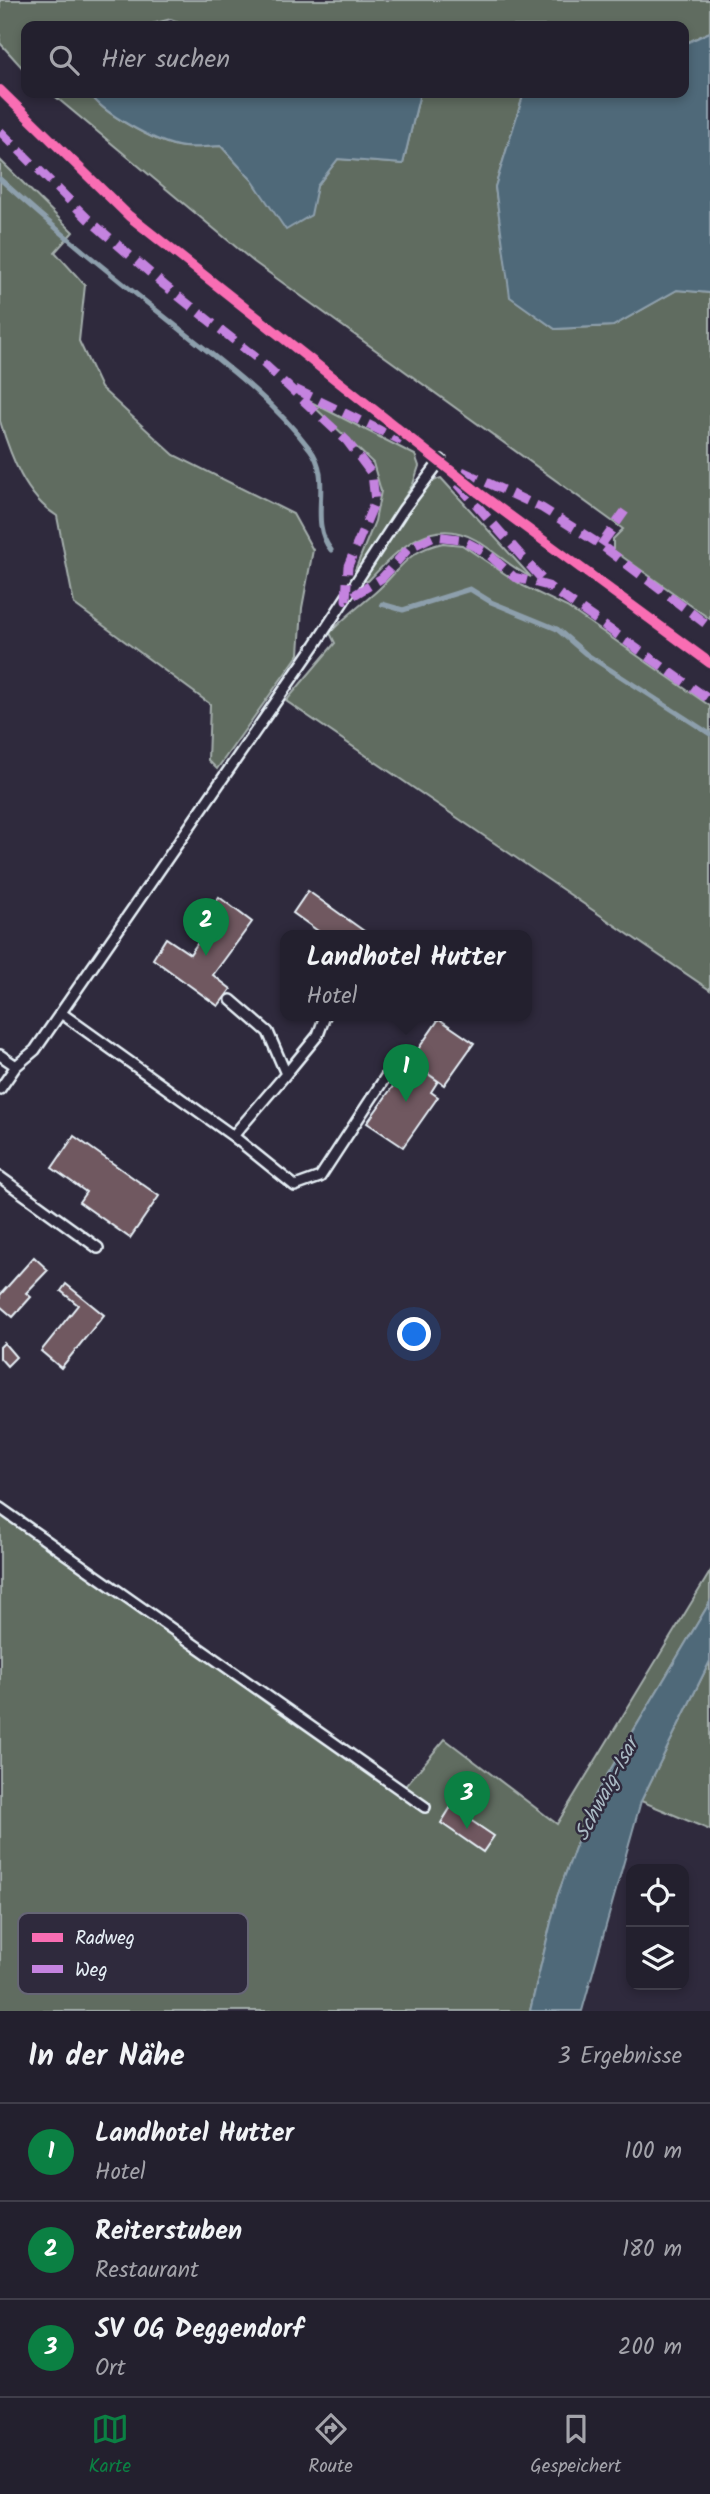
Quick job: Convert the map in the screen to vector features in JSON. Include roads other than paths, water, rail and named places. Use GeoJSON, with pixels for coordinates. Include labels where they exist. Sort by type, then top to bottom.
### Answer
{"type":"FeatureCollection","features":[{"type":"Feature","properties":{"kind":"lane"},"geometry":{"type":"LineString","coordinates":[[0,1090],[16,1066],[35,1050],[61,1013],[285,691],[402,510],[441,460]]}},
{"type":"Feature","properties":{"kind":"lane"},"geometry":{"type":"LineString","coordinates":[[231,1000],[268,1032],[286,1074]]}},
{"type":"Feature","properties":{"kind":"lane"},"geometry":{"type":"LineString","coordinates":[[61,1013],[233,1136],[295,1186],[320,1177],[394,1065]]}},
{"type":"Feature","properties":{"kind":"lane"},"geometry":{"type":"LineString","coordinates":[[233,1136],[318,1035],[323,1021]]}},
{"type":"Feature","properties":{"kind":"lane"},"geometry":{"type":"LineString","coordinates":[[0,1055],[16,1066]]}},
{"type":"Feature","properties":{"kind":"lane"},"geometry":{"type":"LineString","coordinates":[[0,1177],[98,1248]]}},
{"type":"Feature","properties":{"kind":"lane"},"geometry":{"type":"LineString","coordinates":[[0,1508],[425,1807]]}},
{"type":"Feature","properties":{"kind":"water"},"geometry":{"type":"Polygon","coordinates":[[[710,32],[710,293],[677,290],[613,326],[555,329],[510,297],[495,187],[522,98],[689,98],[689,42],[710,32]]]}},
{"type":"Feature","properties":{"kind":"water"},"geometry":{"type":"Polygon","coordinates":[[[94,98],[419,98],[403,164],[338,159],[317,186],[311,215],[286,230],[252,180],[221,146],[183,147],[168,143],[130,125],[94,98]]]}},
{"type":"Feature","properties":{"kind":"water","name":"Schwaig-Isar"},"geometry":{"type":"Polygon","coordinates":[[[710,1602],[710,1661],[641,1801],[582,2011],[530,2011],[557,1897],[593,1799],[710,1602]]]}},
{"type":"Feature","properties":{"kind":"waterway"},"geometry":{"type":"LineString","coordinates":[[0,179],[87,254],[247,383],[296,431],[317,461],[321,487],[321,526],[331,550]]}},
{"type":"Feature","properties":{"kind":"waterway"},"geometry":{"type":"LineString","coordinates":[[382,604],[403,610],[470,589],[491,602],[557,629],[586,654],[710,734]]}},
{"type":"Feature","properties":{"kind":"place","name":"Reiterstuben"},"geometry":{"type":"Point","coordinates":[206,956]}},
{"type":"Feature","properties":{"kind":"place","name":"Landhotel Hutter"},"geometry":{"type":"Point","coordinates":[406,1102]}},
{"type":"Feature","properties":{"kind":"place","name":"SV OG Deggendorf"},"geometry":{"type":"Point","coordinates":[467,1829]}}]}
